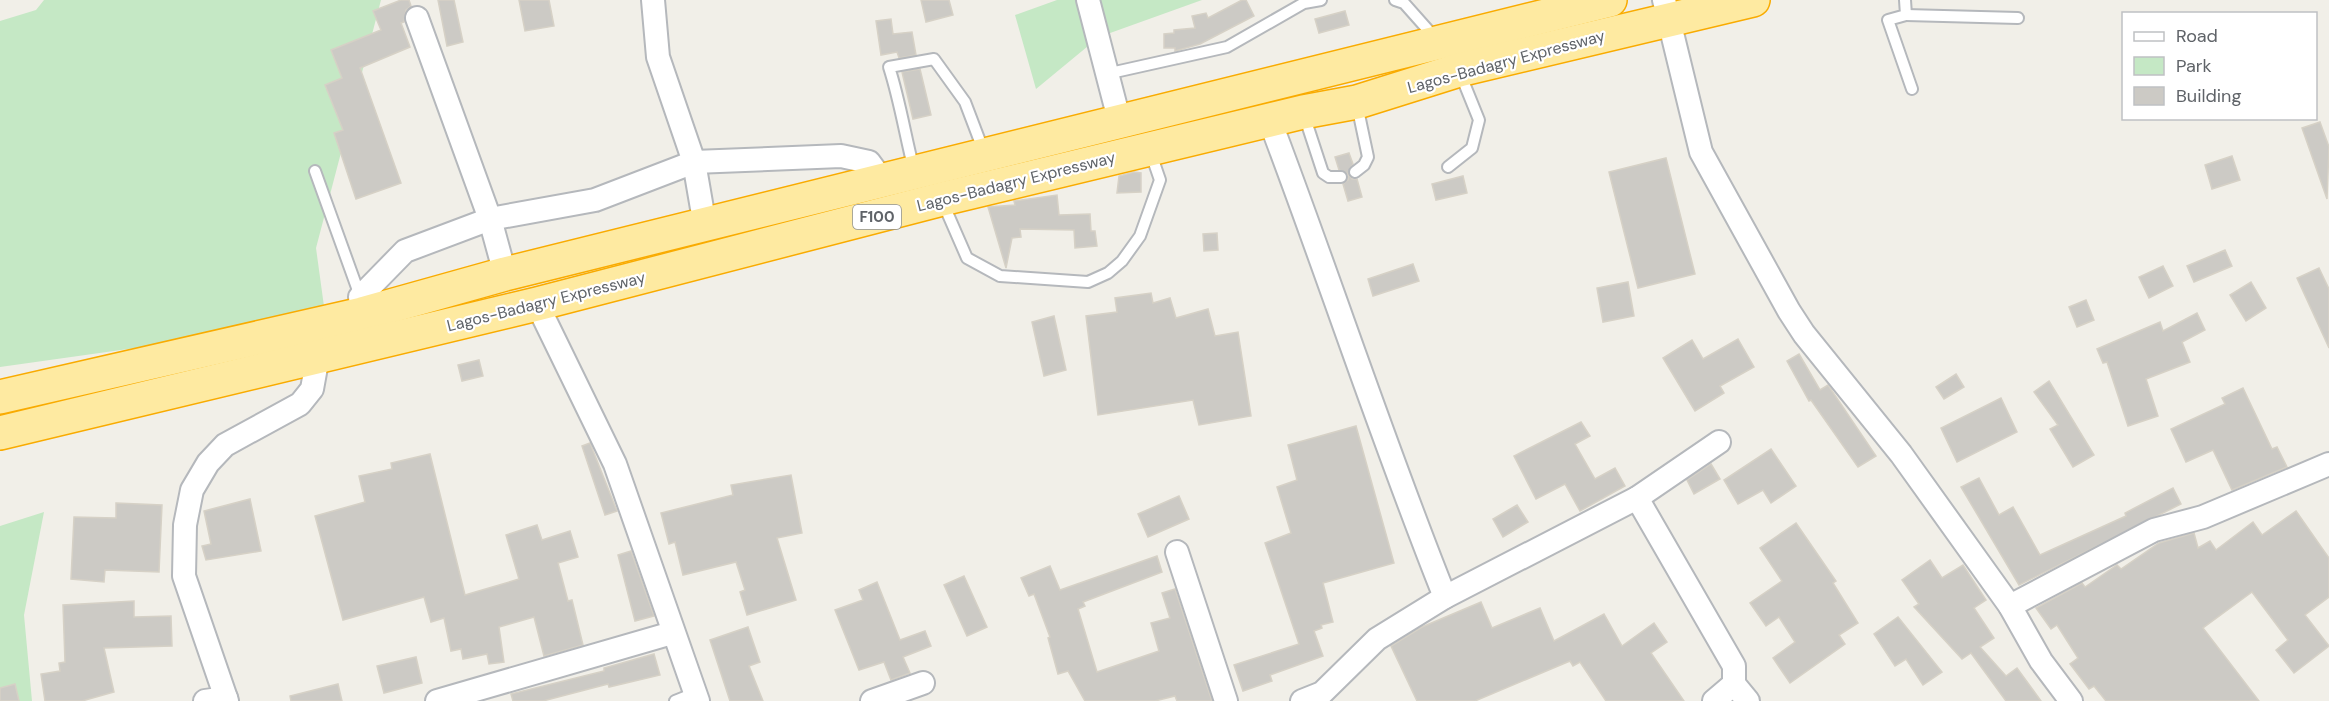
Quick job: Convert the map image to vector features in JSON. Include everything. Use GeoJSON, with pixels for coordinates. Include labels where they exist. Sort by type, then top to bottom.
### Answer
{"type":"FeatureCollection","features":[{"type":"Feature","properties":{"kind":"highway","name":"Lagos-Badagry Expressway"},"geometry":{"type":"LineString","coordinates":[[0,397],[361,305],[505,274],[705,226],[817,195],[1120,123],[1610,0]]}},
{"type":"Feature","properties":{"kind":"highway","name":"Lagos-Badagry Expressway"},"geometry":{"type":"LineString","coordinates":[[0,433],[537,304],[942,199],[1055,174],[1149,148],[1303,112],[1357,102],[1666,10],[1753,0]]}},
{"type":"Feature","properties":{"kind":"street"},"geometry":{"type":"LineString","coordinates":[[653,0],[658,57],[694,162],[705,226]]}},
{"type":"Feature","properties":{"kind":"street"},"geometry":{"type":"LineString","coordinates":[[1088,0],[1120,123]]}},
{"type":"Feature","properties":{"kind":"street"},"geometry":{"type":"LineString","coordinates":[[1666,10],[1701,152],[1789,311],[1804,334],[1901,454],[2010,606],[2041,661],[2071,701]]}},
{"type":"Feature","properties":{"kind":"street"},"geometry":{"type":"LineString","coordinates":[[417,18],[490,219],[505,274]]}},
{"type":"Feature","properties":{"kind":"street"},"geometry":{"type":"LineString","coordinates":[[1270,121],[1329,276],[1412,515],[1445,597]]}},
{"type":"Feature","properties":{"kind":"street"},"geometry":{"type":"LineString","coordinates":[[361,305],[405,251],[490,219],[595,200],[694,162],[841,156],[869,162],[883,181]]}},
{"type":"Feature","properties":{"kind":"street"},"geometry":{"type":"LineString","coordinates":[[537,304],[615,464],[672,633],[689,698]]}},
{"type":"Feature","properties":{"kind":"street"},"geometry":{"type":"LineString","coordinates":[[219,700],[184,576],[185,525],[192,490],[208,463],[225,445],[300,405],[312,388],[318,356]]}},
{"type":"Feature","properties":{"kind":"street"},"geometry":{"type":"LineString","coordinates":[[1302,701],[1322,693],[1377,639],[1445,597],[1637,498],[1719,442]]}},
{"type":"Feature","properties":{"kind":"street"},"geometry":{"type":"LineString","coordinates":[[2010,606],[2154,530],[2203,517],[2329,464]]}},
{"type":"Feature","properties":{"kind":"street"},"geometry":{"type":"LineString","coordinates":[[1637,498],[1734,666],[1741,693],[1714,701]]}},
{"type":"Feature","properties":{"kind":"street"},"geometry":{"type":"LineString","coordinates":[[1177,552],[1226,701]]}},
{"type":"Feature","properties":{"kind":"street"},"geometry":{"type":"LineString","coordinates":[[437,701],[672,633]]}},
{"type":"Feature","properties":{"kind":"street"},"geometry":{"type":"LineString","coordinates":[[872,701],[923,683]]}},
{"type":"Feature","properties":{"kind":"lane"},"geometry":{"type":"LineString","coordinates":[[1106,74],[1227,46],[1304,3],[1321,0]]}},
{"type":"Feature","properties":{"kind":"lane"},"geometry":{"type":"LineString","coordinates":[[1395,0],[1404,3],[1438,42]]}},
{"type":"Feature","properties":{"kind":"lane"},"geometry":{"type":"LineString","coordinates":[[1905,0],[1906,15]]}},
{"type":"Feature","properties":{"kind":"lane"},"geometry":{"type":"LineString","coordinates":[[1912,89],[1888,20],[1906,15],[2018,18]]}},
{"type":"Feature","properties":{"kind":"lane"},"geometry":{"type":"LineString","coordinates":[[914,172],[900,116],[900,101],[889,67],[934,59],[965,102],[985,155]]}},
{"type":"Feature","properties":{"kind":"lane"},"geometry":{"type":"LineString","coordinates":[[1448,167],[1472,148],[1479,120],[1459,70]]}},
{"type":"Feature","properties":{"kind":"lane"},"geometry":{"type":"LineString","coordinates":[[1355,172],[1364,165],[1368,157],[1357,102]]}},
{"type":"Feature","properties":{"kind":"lane"},"geometry":{"type":"LineString","coordinates":[[1303,112],[1323,172],[1329,177],[1341,177]]}},
{"type":"Feature","properties":{"kind":"lane"},"geometry":{"type":"LineString","coordinates":[[942,199],[967,258],[1000,276],[1088,282],[1108,273],[1122,261],[1140,236],[1160,180],[1149,148]]}},
{"type":"Feature","properties":{"kind":"lane"},"geometry":{"type":"LineString","coordinates":[[315,171],[361,305]]}},
{"type":"Feature","properties":{"kind":"green space"},"geometry":{"type":"Polygon","coordinates":[[[44,0],[381,0],[316,248],[326,321],[0,367],[0,21],[36,10],[44,0]]]}},
{"type":"Feature","properties":{"kind":"green space"},"geometry":{"type":"Polygon","coordinates":[[[1057,0],[1202,0],[1099,37],[1036,89],[1015,15],[1057,0]]]}},
{"type":"Feature","properties":{"kind":"green space"},"geometry":{"type":"Polygon","coordinates":[[[44,512],[24,615],[32,701],[0,701],[0,526],[44,512]]]}},
{"type":"Feature","properties":{"kind":"building"},"geometry":{"type":"Polygon","coordinates":[[[401,0],[409,0],[411,6],[406,10],[404,22],[401,23],[410,47],[360,68],[401,183],[356,199],[334,133],[343,130],[325,85],[342,78],[331,50],[381,30],[373,11],[401,0]]]}},
{"type":"Feature","properties":{"kind":"building"},"geometry":{"type":"Polygon","coordinates":[[[438,0],[454,0],[463,42],[447,46],[438,0]]]}},
{"type":"Feature","properties":{"kind":"building"},"geometry":{"type":"Polygon","coordinates":[[[519,0],[549,0],[554,26],[525,31],[519,0]]]}},
{"type":"Feature","properties":{"kind":"building"},"geometry":{"type":"Polygon","coordinates":[[[921,0],[949,0],[953,15],[926,22],[921,0]]]}},
{"type":"Feature","properties":{"kind":"building"},"geometry":{"type":"Polygon","coordinates":[[[1246,0],[1254,16],[1200,44],[1175,51],[1175,48],[1164,48],[1164,34],[1174,33],[1174,30],[1195,28],[1192,16],[1206,13],[1208,18],[1246,0]]]}},
{"type":"Feature","properties":{"kind":"building"},"geometry":{"type":"Polygon","coordinates":[[[1345,11],[1349,25],[1319,33],[1315,19],[1345,11]]]}},
{"type":"Feature","properties":{"kind":"building"},"geometry":{"type":"Polygon","coordinates":[[[891,19],[893,34],[912,32],[916,55],[899,58],[897,52],[881,55],[876,21],[891,19]]]}},
{"type":"Feature","properties":{"kind":"building"},"geometry":{"type":"Polygon","coordinates":[[[920,69],[931,115],[913,119],[902,72],[920,69]]]}},
{"type":"Feature","properties":{"kind":"building"},"geometry":{"type":"Polygon","coordinates":[[[2320,122],[2329,147],[2327,199],[2302,128],[2320,122]]]}},
{"type":"Feature","properties":{"kind":"building"},"geometry":{"type":"Polygon","coordinates":[[[1349,153],[1353,164],[1348,174],[1339,170],[1335,157],[1349,153]]]}},
{"type":"Feature","properties":{"kind":"building"},"geometry":{"type":"Polygon","coordinates":[[[2232,156],[2240,180],[2212,189],[2205,165],[2232,156]]]}},
{"type":"Feature","properties":{"kind":"building"},"geometry":{"type":"Polygon","coordinates":[[[1666,158],[1695,274],[1638,288],[1609,172],[1666,158]]]}},
{"type":"Feature","properties":{"kind":"building"},"geometry":{"type":"Polygon","coordinates":[[[1134,172],[1141,173],[1141,192],[1117,193],[1119,176],[1134,172]]]}},
{"type":"Feature","properties":{"kind":"building"},"geometry":{"type":"Polygon","coordinates":[[[1348,174],[1352,179],[1357,179],[1362,197],[1348,201],[1343,184],[1348,180],[1348,174]]]}},
{"type":"Feature","properties":{"kind":"building"},"geometry":{"type":"Polygon","coordinates":[[[1463,176],[1467,193],[1436,200],[1432,184],[1463,176]]]}},
{"type":"Feature","properties":{"kind":"building"},"geometry":{"type":"Polygon","coordinates":[[[1057,195],[1059,215],[1090,214],[1091,231],[1095,231],[1097,246],[1075,248],[1074,230],[1020,229],[1021,237],[1012,238],[1006,268],[988,207],[1015,205],[1014,201],[1057,195]]]}},
{"type":"Feature","properties":{"kind":"building"},"geometry":{"type":"Polygon","coordinates":[[[1217,233],[1218,250],[1204,251],[1203,234],[1217,233]]]}},
{"type":"Feature","properties":{"kind":"building"},"geometry":{"type":"Polygon","coordinates":[[[2225,250],[2232,266],[2194,282],[2187,266],[2225,250]]]}},
{"type":"Feature","properties":{"kind":"building"},"geometry":{"type":"Polygon","coordinates":[[[1413,264],[1419,281],[1373,296],[1368,279],[1413,264]]]}},
{"type":"Feature","properties":{"kind":"building"},"geometry":{"type":"Polygon","coordinates":[[[2163,266],[2173,286],[2149,298],[2139,277],[2163,266]]]}},
{"type":"Feature","properties":{"kind":"building"},"geometry":{"type":"Polygon","coordinates":[[[2319,268],[2329,289],[2329,348],[2297,278],[2319,268]]]}},
{"type":"Feature","properties":{"kind":"building"},"geometry":{"type":"Polygon","coordinates":[[[1628,282],[1634,316],[1603,322],[1597,288],[1628,282]]]}},
{"type":"Feature","properties":{"kind":"building"},"geometry":{"type":"Polygon","coordinates":[[[2251,282],[2266,308],[2246,321],[2230,295],[2251,282]]]}},
{"type":"Feature","properties":{"kind":"building"},"geometry":{"type":"Polygon","coordinates":[[[1151,293],[1153,303],[1170,298],[1176,318],[1208,309],[1215,336],[1238,332],[1251,416],[1199,425],[1193,400],[1098,415],[1086,316],[1117,312],[1115,298],[1151,293]]]}},
{"type":"Feature","properties":{"kind":"building"},"geometry":{"type":"Polygon","coordinates":[[[2086,300],[2094,320],[2077,327],[2069,307],[2086,300]]]}},
{"type":"Feature","properties":{"kind":"building"},"geometry":{"type":"Polygon","coordinates":[[[2197,313],[2205,330],[2182,342],[2190,362],[2146,379],[2158,416],[2128,426],[2107,362],[2103,363],[2097,349],[2160,322],[2163,331],[2197,313]]]}},
{"type":"Feature","properties":{"kind":"building"},"geometry":{"type":"Polygon","coordinates":[[[1054,316],[1066,370],[1044,376],[1032,322],[1054,316]]]}},
{"type":"Feature","properties":{"kind":"building"},"geometry":{"type":"Polygon","coordinates":[[[1738,339],[1754,367],[1720,386],[1724,393],[1695,411],[1663,358],[1692,340],[1703,359],[1738,339]]]}},
{"type":"Feature","properties":{"kind":"building"},"geometry":{"type":"Polygon","coordinates":[[[1799,354],[1820,390],[1828,385],[1876,456],[1858,467],[1811,400],[1809,401],[1787,361],[1799,354]]]}},
{"type":"Feature","properties":{"kind":"building"},"geometry":{"type":"Polygon","coordinates":[[[479,360],[483,376],[462,381],[458,365],[479,360]]]}},
{"type":"Feature","properties":{"kind":"building"},"geometry":{"type":"Polygon","coordinates":[[[1956,374],[1964,387],[1944,399],[1936,387],[1956,374]]]}},
{"type":"Feature","properties":{"kind":"building"},"geometry":{"type":"Polygon","coordinates":[[[2049,381],[2094,455],[2073,467],[2050,429],[2058,425],[2034,392],[2049,381]]]}},
{"type":"Feature","properties":{"kind":"building"},"geometry":{"type":"Polygon","coordinates":[[[2243,388],[2272,449],[2277,447],[2287,467],[2232,490],[2213,450],[2186,462],[2171,429],[2225,404],[2222,398],[2243,388]]]}},
{"type":"Feature","properties":{"kind":"building"},"geometry":{"type":"Polygon","coordinates":[[[2001,398],[2017,432],[1957,462],[1941,428],[2001,398]]]}},
{"type":"Feature","properties":{"kind":"building"},"geometry":{"type":"Polygon","coordinates":[[[1581,422],[1590,436],[1575,444],[1595,479],[1615,468],[1625,486],[1580,511],[1565,484],[1536,499],[1514,456],[1581,422]]]}},
{"type":"Feature","properties":{"kind":"building"},"geometry":{"type":"Polygon","coordinates":[[[1356,426],[1394,563],[1323,583],[1333,622],[1321,625],[1322,628],[1314,631],[1323,656],[1270,675],[1272,681],[1243,691],[1234,665],[1299,644],[1265,543],[1291,533],[1277,487],[1297,480],[1288,445],[1356,426]]]}},
{"type":"Feature","properties":{"kind":"building"},"geometry":{"type":"Polygon","coordinates":[[[590,443],[617,511],[605,515],[582,446],[590,443]]]}},
{"type":"Feature","properties":{"kind":"building"},"geometry":{"type":"Polygon","coordinates":[[[1771,449],[1796,486],[1771,503],[1763,490],[1738,504],[1724,480],[1771,449]]]}},
{"type":"Feature","properties":{"kind":"building"},"geometry":{"type":"Polygon","coordinates":[[[430,454],[465,595],[519,579],[506,535],[537,525],[542,540],[570,531],[578,557],[558,563],[568,601],[572,600],[583,645],[544,656],[534,617],[499,627],[504,662],[489,664],[487,654],[463,659],[461,649],[451,651],[444,618],[431,622],[424,597],[343,620],[315,516],[365,502],[359,476],[392,469],[391,463],[430,454]]]}},
{"type":"Feature","properties":{"kind":"building"},"geometry":{"type":"Polygon","coordinates":[[[1711,464],[1720,479],[1694,494],[1687,480],[1711,464]]]}},
{"type":"Feature","properties":{"kind":"building"},"geometry":{"type":"Polygon","coordinates":[[[791,475],[802,533],[777,538],[796,600],[747,615],[740,592],[745,590],[736,562],[683,575],[675,542],[669,544],[661,513],[733,495],[731,485],[791,475]]]}},
{"type":"Feature","properties":{"kind":"building"},"geometry":{"type":"Polygon","coordinates":[[[1979,478],[1999,515],[2013,507],[2040,555],[2126,516],[2125,513],[2173,488],[2181,504],[2019,585],[1961,487],[1979,478]]]}},
{"type":"Feature","properties":{"kind":"building"},"geometry":{"type":"Polygon","coordinates":[[[1179,496],[1189,519],[1148,537],[1138,514],[1179,496]]]}},
{"type":"Feature","properties":{"kind":"building"},"geometry":{"type":"Polygon","coordinates":[[[250,499],[261,551],[206,560],[202,546],[211,544],[204,511],[250,499]]]}},
{"type":"Feature","properties":{"kind":"building"},"geometry":{"type":"Polygon","coordinates":[[[116,503],[162,505],[159,572],[105,570],[104,582],[71,579],[74,517],[116,518],[116,503]]]}},
{"type":"Feature","properties":{"kind":"building"},"geometry":{"type":"Polygon","coordinates":[[[1517,505],[1528,522],[1503,537],[1493,519],[1517,505]]]}},
{"type":"Feature","properties":{"kind":"building"},"geometry":{"type":"Polygon","coordinates":[[[2296,511],[2329,558],[2329,597],[2305,615],[2329,646],[2294,673],[2276,650],[2288,640],[2252,592],[2203,628],[2259,701],[2106,701],[2094,686],[2089,689],[2070,664],[2078,658],[2057,625],[2051,629],[2036,608],[2082,583],[2085,587],[2117,565],[2121,569],[2159,543],[2194,533],[2198,548],[2210,541],[2216,550],[2253,522],[2262,535],[2296,511]]]}},
{"type":"Feature","properties":{"kind":"building"},"geometry":{"type":"Polygon","coordinates":[[[1796,523],[1836,581],[1833,583],[1858,623],[1839,635],[1845,644],[1790,683],[1773,658],[1795,642],[1779,617],[1766,626],[1750,603],[1782,581],[1760,548],[1796,523]]]}},
{"type":"Feature","properties":{"kind":"building"},"geometry":{"type":"Polygon","coordinates":[[[631,551],[654,616],[635,621],[618,555],[631,551]]]}},
{"type":"Feature","properties":{"kind":"building"},"geometry":{"type":"Polygon","coordinates":[[[1157,556],[1162,572],[1083,602],[1085,606],[1078,609],[1097,672],[1159,651],[1151,623],[1170,618],[1162,593],[1175,589],[1212,701],[1177,701],[1175,696],[1155,701],[1085,701],[1068,671],[1058,674],[1048,638],[1050,637],[1034,594],[1029,596],[1021,578],[1050,566],[1060,590],[1157,556]]]}},
{"type":"Feature","properties":{"kind":"building"},"geometry":{"type":"Polygon","coordinates":[[[1930,560],[1942,578],[1963,565],[1986,600],[1974,608],[1994,638],[1980,647],[2006,676],[2017,668],[2041,701],[2006,701],[1971,653],[1962,659],[1914,607],[1919,604],[1902,580],[1930,560]]]}},
{"type":"Feature","properties":{"kind":"building"},"geometry":{"type":"Polygon","coordinates":[[[964,576],[987,627],[967,636],[944,585],[964,576]]]}},
{"type":"Feature","properties":{"kind":"building"},"geometry":{"type":"Polygon","coordinates":[[[877,582],[900,640],[925,631],[931,646],[903,657],[910,673],[891,680],[884,662],[859,670],[835,610],[863,600],[859,590],[877,582]]]}},
{"type":"Feature","properties":{"kind":"building"},"geometry":{"type":"Polygon","coordinates":[[[134,601],[134,617],[171,616],[172,646],[104,648],[114,692],[82,701],[45,701],[41,674],[60,671],[59,663],[65,662],[63,605],[134,601]]]}},
{"type":"Feature","properties":{"kind":"building"},"geometry":{"type":"Polygon","coordinates":[[[1481,602],[1492,628],[1540,608],[1554,641],[1604,614],[1622,646],[1654,623],[1667,642],[1651,653],[1684,701],[1606,701],[1580,662],[1573,666],[1570,661],[1475,701],[1417,701],[1391,646],[1422,627],[1481,602]]]}},
{"type":"Feature","properties":{"kind":"building"},"geometry":{"type":"Polygon","coordinates":[[[1898,617],[1942,672],[1923,685],[1906,659],[1895,666],[1874,634],[1898,617]]]}},
{"type":"Feature","properties":{"kind":"building"},"geometry":{"type":"Polygon","coordinates":[[[748,627],[760,662],[749,666],[763,701],[730,701],[710,640],[748,627]]]}},
{"type":"Feature","properties":{"kind":"building"},"geometry":{"type":"Polygon","coordinates":[[[654,654],[660,675],[609,687],[608,684],[543,701],[513,701],[511,694],[604,671],[604,668],[654,654]]]}},
{"type":"Feature","properties":{"kind":"building"},"geometry":{"type":"Polygon","coordinates":[[[416,657],[422,683],[384,693],[377,666],[416,657]]]}},
{"type":"Feature","properties":{"kind":"building"},"geometry":{"type":"Polygon","coordinates":[[[15,684],[19,701],[0,701],[0,688],[15,684]]]}},
{"type":"Feature","properties":{"kind":"building"},"geometry":{"type":"Polygon","coordinates":[[[338,684],[342,701],[291,701],[290,696],[338,684]]]}}]}
